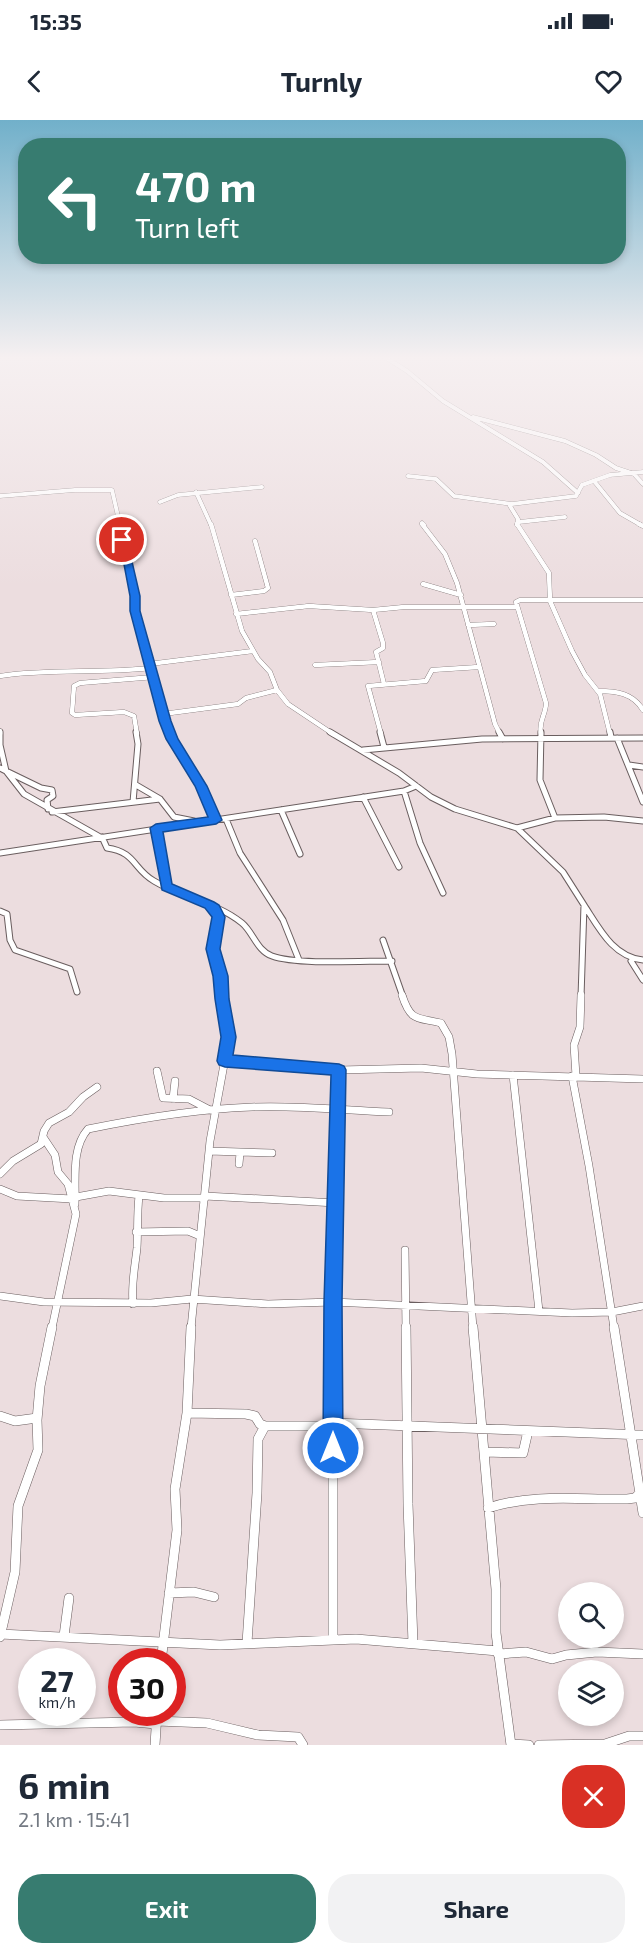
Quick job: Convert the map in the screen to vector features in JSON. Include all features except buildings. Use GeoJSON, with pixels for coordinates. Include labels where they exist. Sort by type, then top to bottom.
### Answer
{"type":"FeatureCollection","features":[{"type":"Feature","properties":{"kind":"street"},"geometry":{"type":"LineString","coordinates":[[499,435],[536,458],[578,493]]}},
{"type":"Feature","properties":{"kind":"street"},"geometry":{"type":"LineString","coordinates":[[542,435],[565,441],[596,455],[616,468],[629,472],[643,484]]}},
{"type":"Feature","properties":{"kind":"street"},"geometry":{"type":"LineString","coordinates":[[408,476],[436,479],[454,496],[512,504],[574,497],[582,485],[604,476],[643,472]]}},
{"type":"Feature","properties":{"kind":"street"},"geometry":{"type":"LineString","coordinates":[[594,481],[620,513],[643,526]]}},
{"type":"Feature","properties":{"kind":"street"},"geometry":{"type":"LineString","coordinates":[[160,502],[171,496],[196,492],[262,487]]}},
{"type":"Feature","properties":{"kind":"street"},"geometry":{"type":"LineString","coordinates":[[0,496],[75,490],[112,490],[135,596],[135,611],[163,714],[172,739],[201,786],[216,820]]}},
{"type":"Feature","properties":{"kind":"street"},"geometry":{"type":"LineString","coordinates":[[196,492],[209,518],[242,631],[253,651],[270,672],[277,690],[288,704],[339,738],[363,750],[431,797],[455,809],[516,828],[563,872],[608,940],[632,961],[643,980]]}},
{"type":"Feature","properties":{"kind":"street"},"geometry":{"type":"LineString","coordinates":[[512,504],[510,507],[519,522],[517,526],[529,539],[549,573],[550,601],[585,675],[598,691],[614,738],[634,772],[643,802]]}},
{"type":"Feature","properties":{"kind":"street"},"geometry":{"type":"LineString","coordinates":[[519,522],[565,517]]}},
{"type":"Feature","properties":{"kind":"street"},"geometry":{"type":"LineString","coordinates":[[422,523],[445,554],[461,595],[495,724],[503,739]]}},
{"type":"Feature","properties":{"kind":"street"},"geometry":{"type":"LineString","coordinates":[[231,595],[264,591],[268,588],[255,541]]}},
{"type":"Feature","properties":{"kind":"street"},"geometry":{"type":"LineString","coordinates":[[423,584],[461,595]]}},
{"type":"Feature","properties":{"kind":"street"},"geometry":{"type":"LineString","coordinates":[[555,818],[540,780],[542,738],[539,724],[546,710],[546,703],[516,602],[520,600],[643,600]]}},
{"type":"Feature","properties":{"kind":"street"},"geometry":{"type":"LineString","coordinates":[[236,614],[309,606],[373,610],[404,607],[517,607]]}},
{"type":"Feature","properties":{"kind":"street"},"geometry":{"type":"LineString","coordinates":[[373,610],[375,624],[384,638],[383,648],[376,652],[384,684]]}},
{"type":"Feature","properties":{"kind":"street"},"geometry":{"type":"LineString","coordinates":[[468,625],[494,624]]}},
{"type":"Feature","properties":{"kind":"street"},"geometry":{"type":"LineString","coordinates":[[0,676],[26,672],[114,672],[253,651]]}},
{"type":"Feature","properties":{"kind":"street"},"geometry":{"type":"LineString","coordinates":[[315,665],[379,662]]}},
{"type":"Feature","properties":{"kind":"street"},"geometry":{"type":"LineString","coordinates":[[384,747],[368,686],[426,681],[432,670],[479,667]]}},
{"type":"Feature","properties":{"kind":"street"},"geometry":{"type":"LineString","coordinates":[[133,802],[138,744],[134,716],[124,712],[75,715],[72,713],[74,686],[80,683],[154,677]]}},
{"type":"Feature","properties":{"kind":"street"},"geometry":{"type":"LineString","coordinates":[[163,714],[238,704],[246,698],[277,690]]}},
{"type":"Feature","properties":{"kind":"street"},"geometry":{"type":"LineString","coordinates":[[598,691],[614,692],[638,699],[643,710]]}},
{"type":"Feature","properties":{"kind":"street"},"geometry":{"type":"LineString","coordinates":[[0,731],[4,770],[24,794],[101,838],[107,848],[122,850],[153,881],[241,922],[254,935],[258,945],[271,956],[298,960],[392,961]]}},
{"type":"Feature","properties":{"kind":"street"},"geometry":{"type":"LineString","coordinates":[[363,750],[459,740],[643,738]]}},
{"type":"Feature","properties":{"kind":"street"},"geometry":{"type":"LineString","coordinates":[[628,765],[643,767]]}},
{"type":"Feature","properties":{"kind":"street"},"geometry":{"type":"LineString","coordinates":[[4,770],[25,778],[43,790],[52,790],[53,796],[47,800],[50,810]]}},
{"type":"Feature","properties":{"kind":"street"},"geometry":{"type":"LineString","coordinates":[[136,785],[160,799],[174,817],[197,822]]}},
{"type":"Feature","properties":{"kind":"street"},"geometry":{"type":"LineString","coordinates":[[0,853],[404,791],[416,786]]}},
{"type":"Feature","properties":{"kind":"street"},"geometry":{"type":"LineString","coordinates":[[404,791],[420,843],[442,894]]}},
{"type":"Feature","properties":{"kind":"street"},"geometry":{"type":"LineString","coordinates":[[363,797],[399,867]]}},
{"type":"Feature","properties":{"kind":"street"},"geometry":{"type":"LineString","coordinates":[[50,810],[160,799]]}},
{"type":"Feature","properties":{"kind":"street"},"geometry":{"type":"LineString","coordinates":[[281,810],[300,854]]}},
{"type":"Feature","properties":{"kind":"street"},"geometry":{"type":"LineString","coordinates":[[516,828],[555,818],[604,817],[643,821]]}},
{"type":"Feature","properties":{"kind":"street"},"geometry":{"type":"LineString","coordinates":[[226,819],[227,827],[247,864],[278,910],[298,960]]}},
{"type":"Feature","properties":{"kind":"street"},"geometry":{"type":"LineString","coordinates":[[156,828],[166,887]]}},
{"type":"Feature","properties":{"kind":"street"},"geometry":{"type":"LineString","coordinates":[[584,905],[580,1027],[574,1045],[574,1076],[643,1513]]}},
{"type":"Feature","properties":{"kind":"street"},"geometry":{"type":"LineString","coordinates":[[162,1648],[177,1530],[175,1489],[187,1413],[192,1299],[213,1110],[229,1037],[220,976],[213,949],[219,917],[214,908]]}},
{"type":"Feature","properties":{"kind":"street"},"geometry":{"type":"LineString","coordinates":[[0,911],[7,914],[10,940],[15,950],[70,969],[75,976],[77,993]]}},
{"type":"Feature","properties":{"kind":"street"},"geometry":{"type":"LineString","coordinates":[[382,940],[392,961],[405,1002],[412,1014],[421,1021],[442,1022],[446,1026],[455,1072],[455,1107],[496,1589],[498,1653],[508,1710],[511,1744],[529,1745]]}},
{"type":"Feature","properties":{"kind":"street"},"geometry":{"type":"LineString","coordinates":[[632,961],[643,960]]}},
{"type":"Feature","properties":{"kind":"street"},"geometry":{"type":"LineString","coordinates":[[225,1061],[339,1070],[421,1068],[513,1075],[643,1079]]}},
{"type":"Feature","properties":{"kind":"street"},"geometry":{"type":"LineString","coordinates":[[333,1639],[333,1302],[339,1070]]}},
{"type":"Feature","properties":{"kind":"street"},"geometry":{"type":"LineString","coordinates":[[157,1071],[162,1097],[189,1099],[213,1110]]}},
{"type":"Feature","properties":{"kind":"street"},"geometry":{"type":"LineString","coordinates":[[513,1075],[539,1311]]}},
{"type":"Feature","properties":{"kind":"street"},"geometry":{"type":"LineString","coordinates":[[173,1099],[175,1081]]}},
{"type":"Feature","properties":{"kind":"street"},"geometry":{"type":"LineString","coordinates":[[0,1174],[19,1156],[40,1145],[49,1123],[69,1112],[83,1097],[97,1088]]}},
{"type":"Feature","properties":{"kind":"street"},"geometry":{"type":"LineString","coordinates":[[389,1112],[298,1107],[213,1110],[143,1117],[84,1131],[77,1159],[74,1225],[40,1386],[37,1418],[38,1450],[18,1506],[15,1572],[0,1635],[64,1636],[115,1641],[220,1645],[333,1639],[413,1643],[498,1653],[526,1652],[552,1659],[566,1655],[597,1652],[643,1654]]}},
{"type":"Feature","properties":{"kind":"street"},"geometry":{"type":"LineString","coordinates":[[43,1137],[55,1155],[57,1168],[68,1184],[74,1200]]}},
{"type":"Feature","properties":{"kind":"street"},"geometry":{"type":"LineString","coordinates":[[209,1151],[272,1153]]}},
{"type":"Feature","properties":{"kind":"street"},"geometry":{"type":"LineString","coordinates":[[239,1164],[240,1153]]}},
{"type":"Feature","properties":{"kind":"street"},"geometry":{"type":"LineString","coordinates":[[0,1189],[16,1196],[74,1200],[109,1191],[139,1196],[336,1203]]}},
{"type":"Feature","properties":{"kind":"street"},"geometry":{"type":"LineString","coordinates":[[133,1304],[130,1287],[137,1246],[139,1196]]}},
{"type":"Feature","properties":{"kind":"street"},"geometry":{"type":"LineString","coordinates":[[136,1232],[188,1230],[200,1236]]}},
{"type":"Feature","properties":{"kind":"street"},"geometry":{"type":"LineString","coordinates":[[405,1251],[409,1427],[408,1504],[413,1643]]}},
{"type":"Feature","properties":{"kind":"street"},"geometry":{"type":"LineString","coordinates":[[0,1296],[133,1304],[192,1299],[268,1304],[333,1302],[406,1307],[539,1311],[612,1312],[643,1306]]}},
{"type":"Feature","properties":{"kind":"street"},"geometry":{"type":"LineString","coordinates":[[187,1413],[246,1414],[255,1416],[260,1424],[265,1426],[333,1425],[484,1430],[498,1428],[643,1435]]}},
{"type":"Feature","properties":{"kind":"street"},"geometry":{"type":"LineString","coordinates":[[0,1416],[15,1421],[37,1418]]}},
{"type":"Feature","properties":{"kind":"street"},"geometry":{"type":"LineString","coordinates":[[247,1643],[257,1493],[258,1439],[265,1426]]}},
{"type":"Feature","properties":{"kind":"street"},"geometry":{"type":"LineString","coordinates":[[485,1452],[523,1454],[528,1431]]}},
{"type":"Feature","properties":{"kind":"street"},"geometry":{"type":"LineString","coordinates":[[488,1508],[527,1498],[602,1500],[642,1496]]}},
{"type":"Feature","properties":{"kind":"street"},"geometry":{"type":"LineString","coordinates":[[169,1593],[194,1592],[214,1597]]}},
{"type":"Feature","properties":{"kind":"street"},"geometry":{"type":"LineString","coordinates":[[64,1636],[69,1598]]}},
{"type":"Feature","properties":{"kind":"street"},"geometry":{"type":"LineString","coordinates":[[186,1722],[207,1723],[258,1735],[298,1737],[303,1745]]}},
{"type":"Feature","properties":{"kind":"street"},"geometry":{"type":"LineString","coordinates":[[0,1725],[108,1723]]}},
{"type":"Feature","properties":{"kind":"street"},"geometry":{"type":"LineString","coordinates":[[155,1745],[157,1726]]}},
{"type":"Feature","properties":{"kind":"street"},"geometry":{"type":"LineString","coordinates":[[539,1745],[596,1745],[638,1735],[643,1736]]}},
{"type":"Feature","properties":{"kind":"route"},"geometry":{"type":"LineString","coordinates":[[122,540],[135,596],[135,611],[165,721],[172,739],[201,786],[216,820],[156,828],[166,887],[203,901],[214,908],[219,917],[213,949],[222,987],[229,1037],[225,1061],[339,1070],[333,1302],[333,1448]]}}]}
